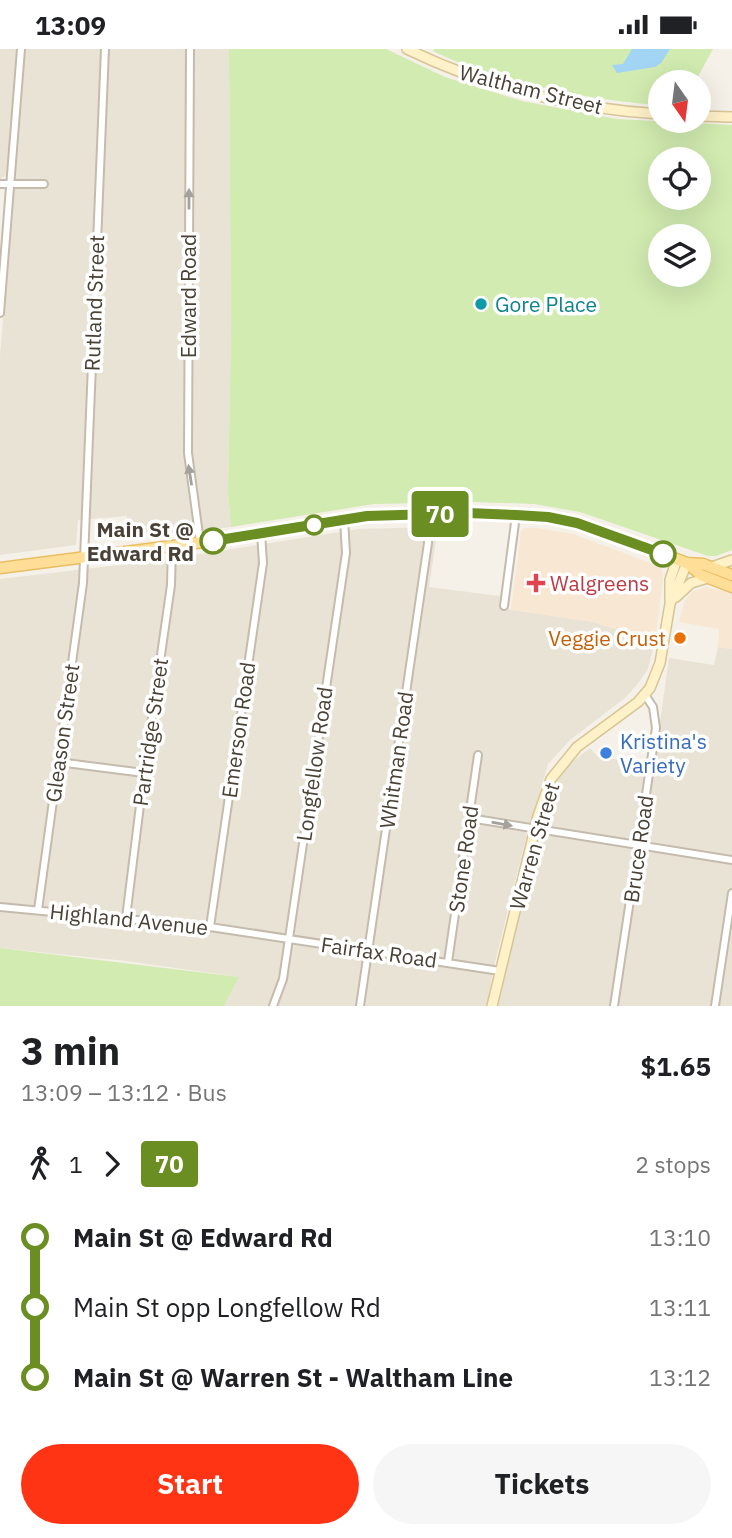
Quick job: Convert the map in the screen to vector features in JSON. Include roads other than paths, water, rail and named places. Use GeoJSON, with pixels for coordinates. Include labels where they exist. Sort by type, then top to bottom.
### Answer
{"type":"FeatureCollection","features":[{"type":"Feature","properties":{"kind":"main road","name":"Waltham Street"},"geometry":{"type":"LineString","coordinates":[[407,49],[448,68],[507,88],[618,110],[648,113]]}},
{"type":"Feature","properties":{"kind":"main road"},"geometry":{"type":"LineString","coordinates":[[711,116],[732,117]]}},
{"type":"Feature","properties":{"kind":"main road"},"geometry":{"type":"LineString","coordinates":[[0,568],[172,546],[344,519],[428,514],[548,517],[577,523],[682,561],[699,563],[732,575]]}},
{"type":"Feature","properties":{"kind":"main road"},"geometry":{"type":"LineString","coordinates":[[712,567],[732,560]]}},
{"type":"Feature","properties":{"kind":"main road"},"geometry":{"type":"LineString","coordinates":[[682,561],[708,578],[732,587]]}},
{"type":"Feature","properties":{"kind":"main road","name":"Warren Street"},"geometry":{"type":"LineString","coordinates":[[492,1006],[534,830],[551,779],[562,762],[589,737],[645,695],[658,673],[670,604],[682,561]]}},
{"type":"Feature","properties":{"kind":"main road"},"geometry":{"type":"LineString","coordinates":[[670,604],[689,584],[708,578]]}},
{"type":"Feature","properties":{"kind":"street"},"geometry":{"type":"LineString","coordinates":[[0,313],[21,49]]}},
{"type":"Feature","properties":{"kind":"street","name":"Rutland Street"},"geometry":{"type":"LineString","coordinates":[[83,557],[105,49]]}},
{"type":"Feature","properties":{"kind":"street","name":"Edward Road"},"geometry":{"type":"LineString","coordinates":[[190,49],[187,453],[200,542]]}},
{"type":"Feature","properties":{"kind":"street"},"geometry":{"type":"LineString","coordinates":[[0,184],[44,184]]}},
{"type":"Feature","properties":{"kind":"street","name":"Whitman Road"},"geometry":{"type":"LineString","coordinates":[[360,1006],[428,543],[428,514]]}},
{"type":"Feature","properties":{"kind":"street"},"geometry":{"type":"LineString","coordinates":[[504,606],[516,515]]}},
{"type":"Feature","properties":{"kind":"street","name":"Longfellow Road"},"geometry":{"type":"LineString","coordinates":[[273,1006],[282,984],[346,553],[344,519]]}},
{"type":"Feature","properties":{"kind":"street","name":"Emerson Road"},"geometry":{"type":"LineString","coordinates":[[210,926],[263,563],[261,533]]}},
{"type":"Feature","properties":{"kind":"street","name":"Partridge Street"},"geometry":{"type":"LineString","coordinates":[[127,918],[144,773],[171,585],[172,546]]}},
{"type":"Feature","properties":{"kind":"street","name":"Gleason Street"},"geometry":{"type":"LineString","coordinates":[[38,910],[83,583],[83,557]]}},
{"type":"Feature","properties":{"kind":"street","name":"Bruce Road"},"geometry":{"type":"LineString","coordinates":[[614,1006],[656,721],[653,707],[645,695]]}},
{"type":"Feature","properties":{"kind":"street","name":"Stone Road"},"geometry":{"type":"LineString","coordinates":[[447,962],[478,755]]}},
{"type":"Feature","properties":{"kind":"street"},"geometry":{"type":"LineString","coordinates":[[58,762],[144,773]]}},
{"type":"Feature","properties":{"kind":"street"},"geometry":{"type":"LineString","coordinates":[[469,818],[732,860]]}},
{"type":"Feature","properties":{"kind":"street"},"geometry":{"type":"LineString","coordinates":[[715,1006],[732,893]]}},
{"type":"Feature","properties":{"kind":"street","name":"Highland Avenue"},"geometry":{"type":"LineString","coordinates":[[0,907],[210,926],[258,934]]}},
{"type":"Feature","properties":{"kind":"street","name":"Fairfax Road"},"geometry":{"type":"LineString","coordinates":[[258,934],[500,971]]}},
{"type":"Feature","properties":{"kind":"water"},"geometry":{"type":"Polygon","coordinates":[[[632,49],[670,49],[655,67],[617,73],[612,65],[623,64],[632,49]]]}},
{"type":"Feature","properties":{"kind":"place","name":"Gore Place"},"geometry":{"type":"Point","coordinates":[481,304]}},
{"type":"Feature","properties":{"kind":"place","name":"Main St @ Edward Rd"},"geometry":{"type":"Point","coordinates":[213,541]}},
{"type":"Feature","properties":{"kind":"place","name":"Walgreens"},"geometry":{"type":"Point","coordinates":[536,583]}},
{"type":"Feature","properties":{"kind":"place","name":"Veggie Crust"},"geometry":{"type":"Point","coordinates":[680,638]}},
{"type":"Feature","properties":{"kind":"place","name":"Kristina's Variety"},"geometry":{"type":"Point","coordinates":[606,753]}}]}
